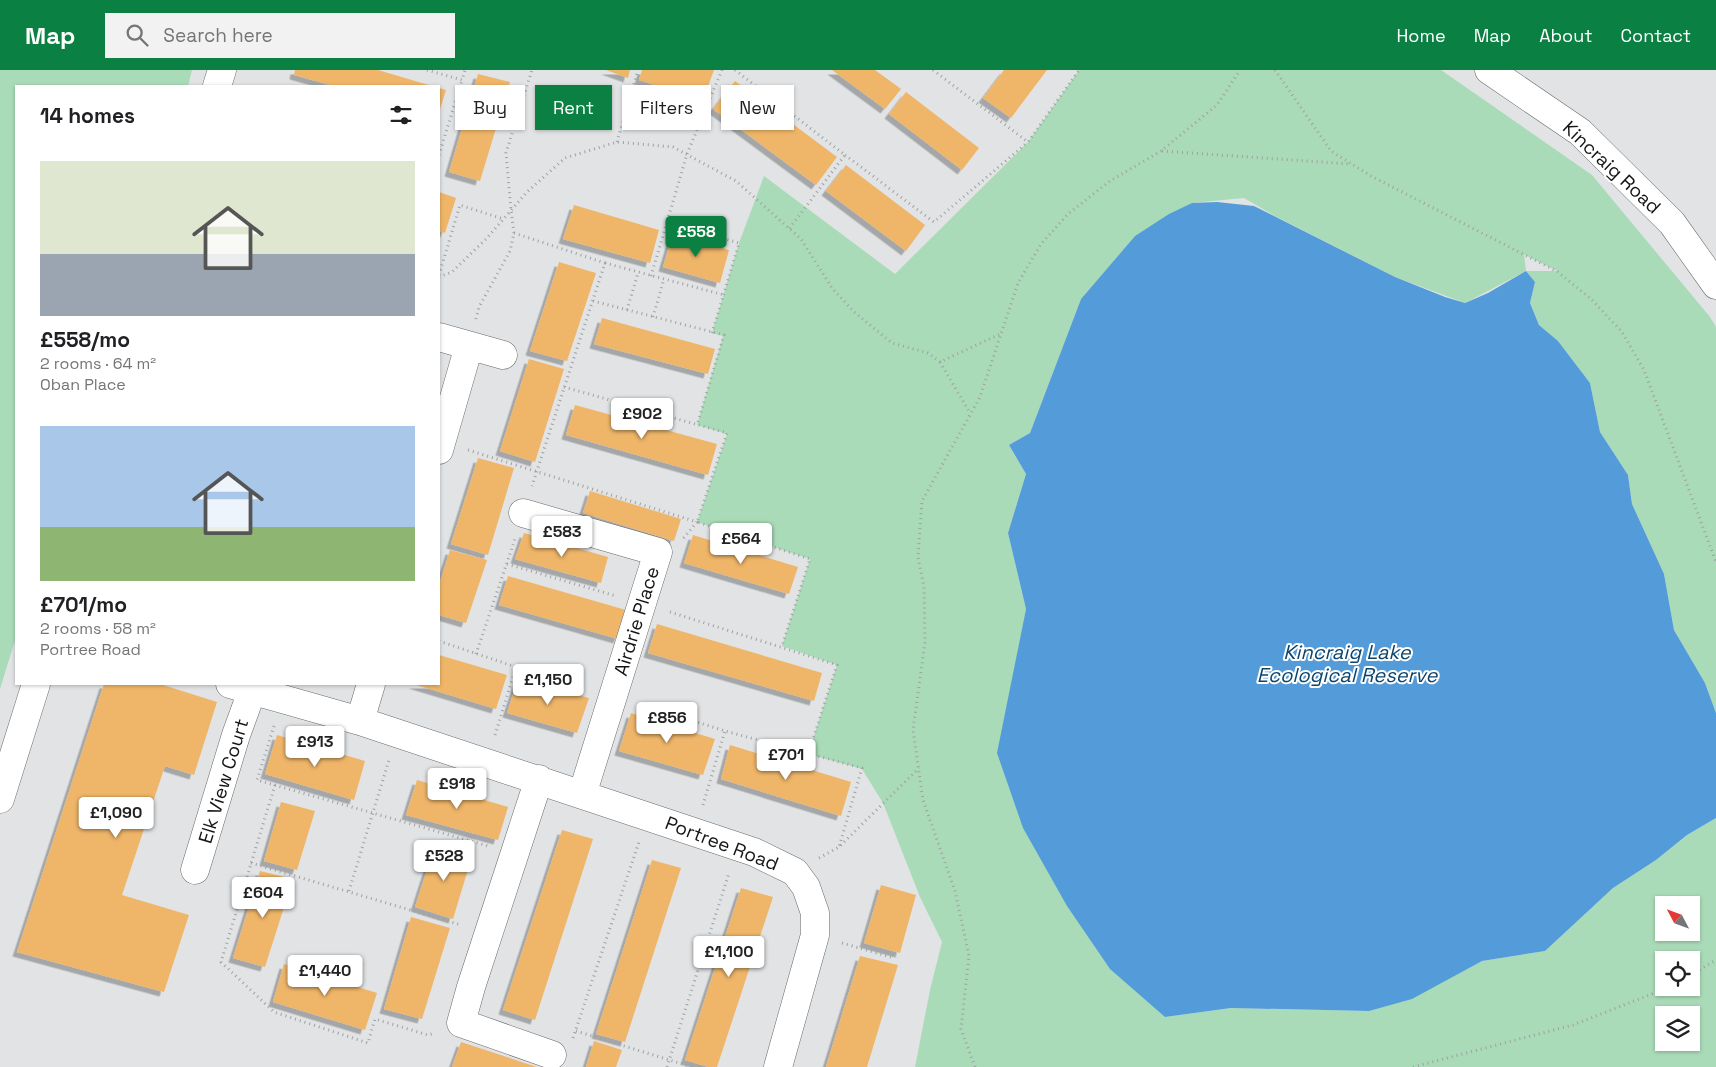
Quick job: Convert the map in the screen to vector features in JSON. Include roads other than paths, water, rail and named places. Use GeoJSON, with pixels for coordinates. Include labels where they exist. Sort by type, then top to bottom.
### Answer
{"type":"FeatureCollection","features":[{"type":"Feature","properties":{"kind":"street"},"geometry":{"type":"LineString","coordinates":[[217,85],[222,70]]}},
{"type":"Feature","properties":{"kind":"street","name":"Kincraig Road"},"geometry":{"type":"LineString","coordinates":[[1489,70],[1580,132],[1672,223],[1716,285]]}},
{"type":"Feature","properties":{"kind":"street"},"geometry":{"type":"LineString","coordinates":[[440,338],[503,355]]}},
{"type":"Feature","properties":{"kind":"street"},"geometry":{"type":"LineString","coordinates":[[440,446],[469,346]]}},
{"type":"Feature","properties":{"kind":"street","name":"Airdrie Place"},"geometry":{"type":"LineString","coordinates":[[523,513],[658,552],[582,795]]}},
{"type":"Feature","properties":{"kind":"street"},"geometry":{"type":"LineString","coordinates":[[0,800],[36,685]]}},
{"type":"Feature","properties":{"kind":"street"},"geometry":{"type":"LineString","coordinates":[[360,721],[371,685]]}},
{"type":"Feature","properties":{"kind":"street","name":"Portree Road"},"geometry":{"type":"LineString","coordinates":[[241,687],[360,721],[648,816],[773,860],[795,872],[806,887],[811,900],[815,913],[815,935],[778,1067]]}},
{"type":"Feature","properties":{"kind":"street","name":"Elk View Court"},"geometry":{"type":"LineString","coordinates":[[195,870],[236,735],[241,687]]}},
{"type":"Feature","properties":{"kind":"street"},"geometry":{"type":"LineString","coordinates":[[539,780],[461,1023],[562,1050]]}},
{"type":"Feature","properties":{"kind":"water","name":"Kincraig Lake Ecological Reserve"},"geometry":{"type":"Polygon","coordinates":[[[1217,202],[1254,206],[1395,277],[1465,303],[1488,293],[1526,271],[1535,282],[1530,303],[1539,325],[1558,341],[1590,383],[1600,432],[1628,475],[1632,504],[1664,574],[1674,630],[1705,683],[1716,713],[1716,818],[1687,835],[1656,860],[1613,888],[1545,951],[1482,961],[1412,999],[1369,1011],[1231,1008],[1165,1017],[1110,969],[1067,906],[1023,828],[997,753],[1026,609],[1008,533],[1026,474],[1009,445],[1030,433],[1081,299],[1135,236],[1169,214],[1192,203],[1217,202]]]}}]}
